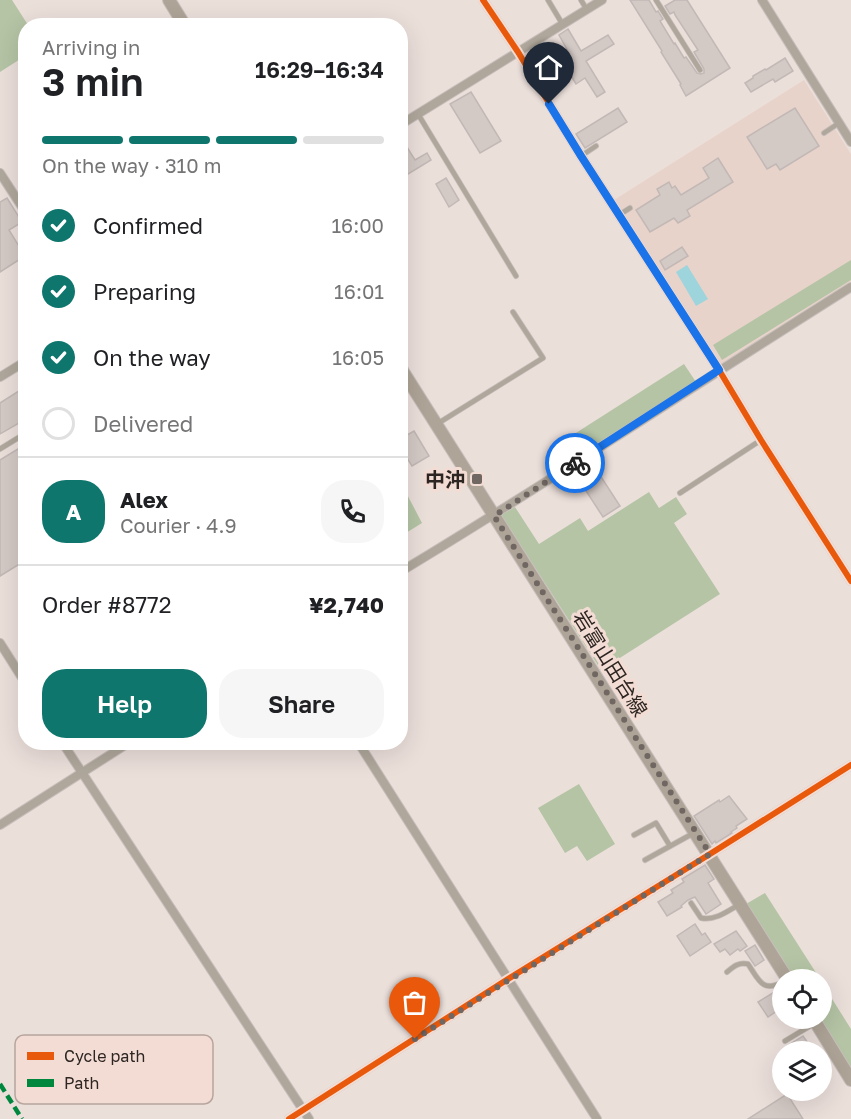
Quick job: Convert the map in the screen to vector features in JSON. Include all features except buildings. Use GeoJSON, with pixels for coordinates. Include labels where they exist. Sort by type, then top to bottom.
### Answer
{"type":"FeatureCollection","features":[{"type":"Feature","properties":{"kind":"main road"},"geometry":{"type":"LineString","coordinates":[[169,0],[180,18]]}},
{"type":"Feature","properties":{"kind":"main road","name":"岩富山田台線"},"geometry":{"type":"LineString","coordinates":[[408,379],[781,969]]}},
{"type":"Feature","properties":{"kind":"main road"},"geometry":{"type":"LineString","coordinates":[[819,1029],[851,1080]]}},
{"type":"Feature","properties":{"kind":"street"},"geometry":{"type":"LineString","coordinates":[[408,120],[602,0]]}},
{"type":"Feature","properties":{"kind":"street"},"geometry":{"type":"LineString","coordinates":[[762,0],[851,142]]}},
{"type":"Feature","properties":{"kind":"street"},"geometry":{"type":"LineString","coordinates":[[486,1],[581,156],[851,581]]}},
{"type":"Feature","properties":{"kind":"street"},"geometry":{"type":"LineString","coordinates":[[0,173],[18,201]]}},
{"type":"Feature","properties":{"kind":"street"},"geometry":{"type":"LineString","coordinates":[[408,567],[494,516],[851,287]]}},
{"type":"Feature","properties":{"kind":"street"},"geometry":{"type":"LineString","coordinates":[[0,377],[18,366]]}},
{"type":"Feature","properties":{"kind":"street"},"geometry":{"type":"LineString","coordinates":[[0,643],[18,671]]}},
{"type":"Feature","properties":{"kind":"street"},"geometry":{"type":"LineString","coordinates":[[67,750],[309,1119]]}},
{"type":"Feature","properties":{"kind":"street"},"geometry":{"type":"LineString","coordinates":[[0,825],[118,750]]}},
{"type":"Feature","properties":{"kind":"street"},"geometry":{"type":"LineString","coordinates":[[363,750],[597,1119]]}},
{"type":"Feature","properties":{"kind":"street"},"geometry":{"type":"LineString","coordinates":[[289,1119],[851,765]]}},
{"type":"Feature","properties":{"kind":"lane"},"geometry":{"type":"LineString","coordinates":[[548,0],[563,25]]}},
{"type":"Feature","properties":{"kind":"lane"},"geometry":{"type":"LineString","coordinates":[[581,0],[587,10]]}},
{"type":"Feature","properties":{"kind":"lane"},"geometry":{"type":"LineString","coordinates":[[656,0],[700,70]]}},
{"type":"Feature","properties":{"kind":"lane"},"geometry":{"type":"LineString","coordinates":[[418,114],[516,276]]}},
{"type":"Feature","properties":{"kind":"lane"},"geometry":{"type":"LineString","coordinates":[[824,133],[839,123]]}},
{"type":"Feature","properties":{"kind":"lane"},"geometry":{"type":"LineString","coordinates":[[581,156],[596,146]]}},
{"type":"Feature","properties":{"kind":"lane"},"geometry":{"type":"LineString","coordinates":[[619,215],[630,208]]}},
{"type":"Feature","properties":{"kind":"lane"},"geometry":{"type":"LineString","coordinates":[[437,424],[543,358],[513,312]]}},
{"type":"Feature","properties":{"kind":"lane"},"geometry":{"type":"LineString","coordinates":[[0,448],[18,438]]}},
{"type":"Feature","properties":{"kind":"lane"},"geometry":{"type":"LineString","coordinates":[[680,493],[761,440]]}},
{"type":"Feature","properties":{"kind":"lane"},"geometry":{"type":"LineString","coordinates":[[634,835],[656,823],[670,846]]}},
{"type":"Feature","properties":{"kind":"lane"},"geometry":{"type":"LineString","coordinates":[[645,860],[696,832]]}},
{"type":"Feature","properties":{"kind":"lane"},"geometry":{"type":"LineString","coordinates":[[691,903],[701,918],[706,919],[716,917],[741,904]]}},
{"type":"Feature","properties":{"kind":"lane"},"geometry":{"type":"LineString","coordinates":[[727,972],[738,964],[748,964],[762,985],[772,987]]}},
{"type":"Feature","properties":{"kind":"lane"},"geometry":{"type":"LineString","coordinates":[[785,1041],[802,1029]]}},
{"type":"Feature","properties":{"kind":"shaded area"},"geometry":{"type":"Polygon","coordinates":[[[804,80],[851,154],[851,283],[720,366],[614,200],[804,80]]]}},
{"type":"Feature","properties":{"kind":"green space"},"geometry":{"type":"Polygon","coordinates":[[[0,0],[12,0],[24,18],[18,18],[18,60],[0,72],[0,0]]]}},
{"type":"Feature","properties":{"kind":"green space"},"geometry":{"type":"Polygon","coordinates":[[[851,260],[851,280],[722,360],[713,345],[851,260]]]}},
{"type":"Feature","properties":{"kind":"green space"},"geometry":{"type":"Polygon","coordinates":[[[684,364],[696,382],[579,456],[568,438],[684,364]]]}},
{"type":"Feature","properties":{"kind":"green space"},"geometry":{"type":"Polygon","coordinates":[[[649,492],[659,508],[676,497],[687,514],[674,523],[720,594],[601,670],[501,515],[515,507],[539,544],[580,518],[588,531],[649,492]]]}},
{"type":"Feature","properties":{"kind":"green space"},"geometry":{"type":"Polygon","coordinates":[[[408,496],[422,523],[408,532],[408,496]]]}},
{"type":"Feature","properties":{"kind":"green space"},"geometry":{"type":"Polygon","coordinates":[[[579,784],[615,844],[587,861],[577,846],[565,853],[538,808],[579,784]]]}},
{"type":"Feature","properties":{"kind":"green space"},"geometry":{"type":"Polygon","coordinates":[[[765,893],[814,969],[788,969],[746,904],[765,893]]]}},
{"type":"Feature","properties":{"kind":"green space"},"geometry":{"type":"Polygon","coordinates":[[[832,999],[851,1029],[851,1070],[825,1029],[832,1029],[832,999]]]}},
{"type":"Feature","properties":{"kind":"water"},"geometry":{"type":"Polygon","coordinates":[[[687,265],[708,299],[696,306],[676,272],[687,265]]]}},
{"type":"Feature","properties":{"kind":"marked path"},"geometry":{"type":"LineString","coordinates":[[0,1084],[22,1119]]}},
{"type":"Feature","properties":{"kind":"cycle path"},"geometry":{"type":"LineString","coordinates":[[483,0],[851,581]]}},
{"type":"Feature","properties":{"kind":"cycle path"},"geometry":{"type":"LineString","coordinates":[[289,1119],[851,765]]}},
{"type":"Feature","properties":{"kind":"way so far"},"geometry":{"type":"LineString","coordinates":[[415,1039],[710,854],[494,516],[575,463]]}},
{"type":"Feature","properties":{"kind":"place","name":"中沖"},"geometry":{"type":"Point","coordinates":[477,479]}},
{"type":"Feature","properties":{"kind":"route"},"geometry":{"type":"LineString","coordinates":[[549,104],[719,370],[575,463]]}}]}
